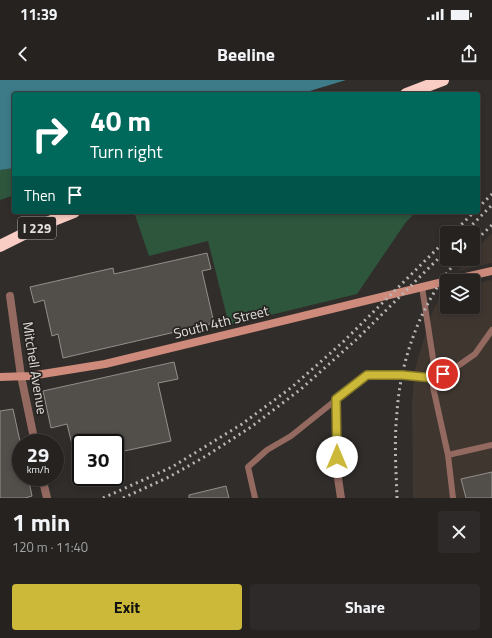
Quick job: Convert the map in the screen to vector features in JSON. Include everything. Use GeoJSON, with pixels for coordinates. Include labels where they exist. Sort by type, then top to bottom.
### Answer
{"type":"FeatureCollection","features":[{"type":"Feature","properties":{"kind":"highway"},"geometry":{"type":"LineString","coordinates":[[412,92],[444,80]]}},
{"type":"Feature","properties":{"kind":"highway","name":"I 229"},"geometry":{"type":"LineString","coordinates":[[0,246],[44,224],[69,214]]}},
{"type":"Feature","properties":{"kind":"main road","name":"South 4th Street"},"geometry":{"type":"LineString","coordinates":[[478,274],[492,271]]}},
{"type":"Feature","properties":{"kind":"main road","name":"South 4th Street"},"geometry":{"type":"LineString","coordinates":[[0,378],[30,376],[105,364],[440,283]]}},
{"type":"Feature","properties":{"kind":"street","name":"Mitchell Avenue"},"geometry":{"type":"LineString","coordinates":[[10,296],[21,376],[33,434]]}},
{"type":"Feature","properties":{"kind":"street"},"geometry":{"type":"LineString","coordinates":[[336,399],[337,471],[341,498]]}},
{"type":"Feature","properties":{"kind":"street"},"geometry":{"type":"LineString","coordinates":[[44,486],[47,498]]}},
{"type":"Feature","properties":{"kind":"lane"},"geometry":{"type":"LineString","coordinates":[[422,287],[434,365],[433,387],[448,456],[453,498]]}},
{"type":"Feature","properties":{"kind":"lane"},"geometry":{"type":"LineString","coordinates":[[255,498],[248,467],[268,450],[291,436],[367,375],[402,375],[433,378],[452,370],[475,354],[492,330]]}},
{"type":"Feature","properties":{"kind":"lane"},"geometry":{"type":"LineString","coordinates":[[448,456],[492,445]]}},
{"type":"Feature","properties":{"kind":"shaded area"},"geometry":{"type":"Polygon","coordinates":[[[492,233],[492,263],[480,266],[480,245],[492,233]]]}},
{"type":"Feature","properties":{"kind":"shaded area"},"geometry":{"type":"Polygon","coordinates":[[[462,266],[479,266],[458,271],[462,266]]]}},
{"type":"Feature","properties":{"kind":"shaded area"},"geometry":{"type":"Polygon","coordinates":[[[492,280],[492,498],[413,498],[412,403],[415,369],[423,342],[434,308],[440,297],[440,314],[480,314],[480,283],[492,280]]]}},
{"type":"Feature","properties":{"kind":"green space"},"geometry":{"type":"Polygon","coordinates":[[[12,168],[12,196],[0,200],[0,170],[12,168]]]}},
{"type":"Feature","properties":{"kind":"green space"},"geometry":{"type":"Polygon","coordinates":[[[135,214],[414,214],[406,222],[357,294],[229,325],[208,241],[149,256],[135,214]]]}},
{"type":"Feature","properties":{"kind":"water"},"geometry":{"type":"Polygon","coordinates":[[[0,80],[346,80],[307,92],[12,92],[12,168],[0,170],[0,80]]]}},
{"type":"Feature","properties":{"kind":"building"},"geometry":{"type":"Polygon","coordinates":[[[207,253],[211,269],[202,271],[214,323],[63,358],[58,334],[52,336],[44,300],[34,303],[30,287],[113,268],[114,274],[207,253]]]}},
{"type":"Feature","properties":{"kind":"building"},"geometry":{"type":"Polygon","coordinates":[[[174,362],[178,379],[158,383],[171,441],[124,451],[124,434],[72,434],[72,444],[67,424],[51,428],[43,391],[174,362]]]}},
{"type":"Feature","properties":{"kind":"building"},"geometry":{"type":"Polygon","coordinates":[[[13,409],[18,434],[12,434],[12,486],[30,486],[32,496],[25,498],[0,498],[0,411],[13,409]]]}},
{"type":"Feature","properties":{"kind":"building"},"geometry":{"type":"Polygon","coordinates":[[[492,472],[492,498],[466,498],[461,479],[492,472]]]}},
{"type":"Feature","properties":{"kind":"building"},"geometry":{"type":"Polygon","coordinates":[[[226,486],[229,498],[189,498],[189,495],[226,486]]]}},
{"type":"Feature","properties":{"kind":"railway"},"geometry":{"type":"LineString","coordinates":[[480,206],[492,194]]}},
{"type":"Feature","properties":{"kind":"railway"},"geometry":{"type":"LineString","coordinates":[[471,226],[492,205]]}},
{"type":"Feature","properties":{"kind":"railway"},"geometry":{"type":"LineString","coordinates":[[460,226],[472,214]]}},
{"type":"Feature","properties":{"kind":"railway"},"geometry":{"type":"LineString","coordinates":[[480,236],[492,225]]}},
{"type":"Feature","properties":{"kind":"railway"},"geometry":{"type":"LineString","coordinates":[[103,498],[172,467],[242,424],[292,387],[343,342],[440,246]]}},
{"type":"Feature","properties":{"kind":"railway"},"geometry":{"type":"LineString","coordinates":[[123,498],[169,477],[206,456],[251,427],[301,389],[356,340],[440,257]]}},
{"type":"Feature","properties":{"kind":"railway"},"geometry":{"type":"LineString","coordinates":[[397,498],[396,423],[401,378],[405,361],[423,313],[440,283],[452,266]]}},
{"type":"Feature","properties":{"kind":"route"},"geometry":{"type":"LineString","coordinates":[[337,457],[336,399],[367,375],[402,375],[433,378],[443,374]]}}]}
